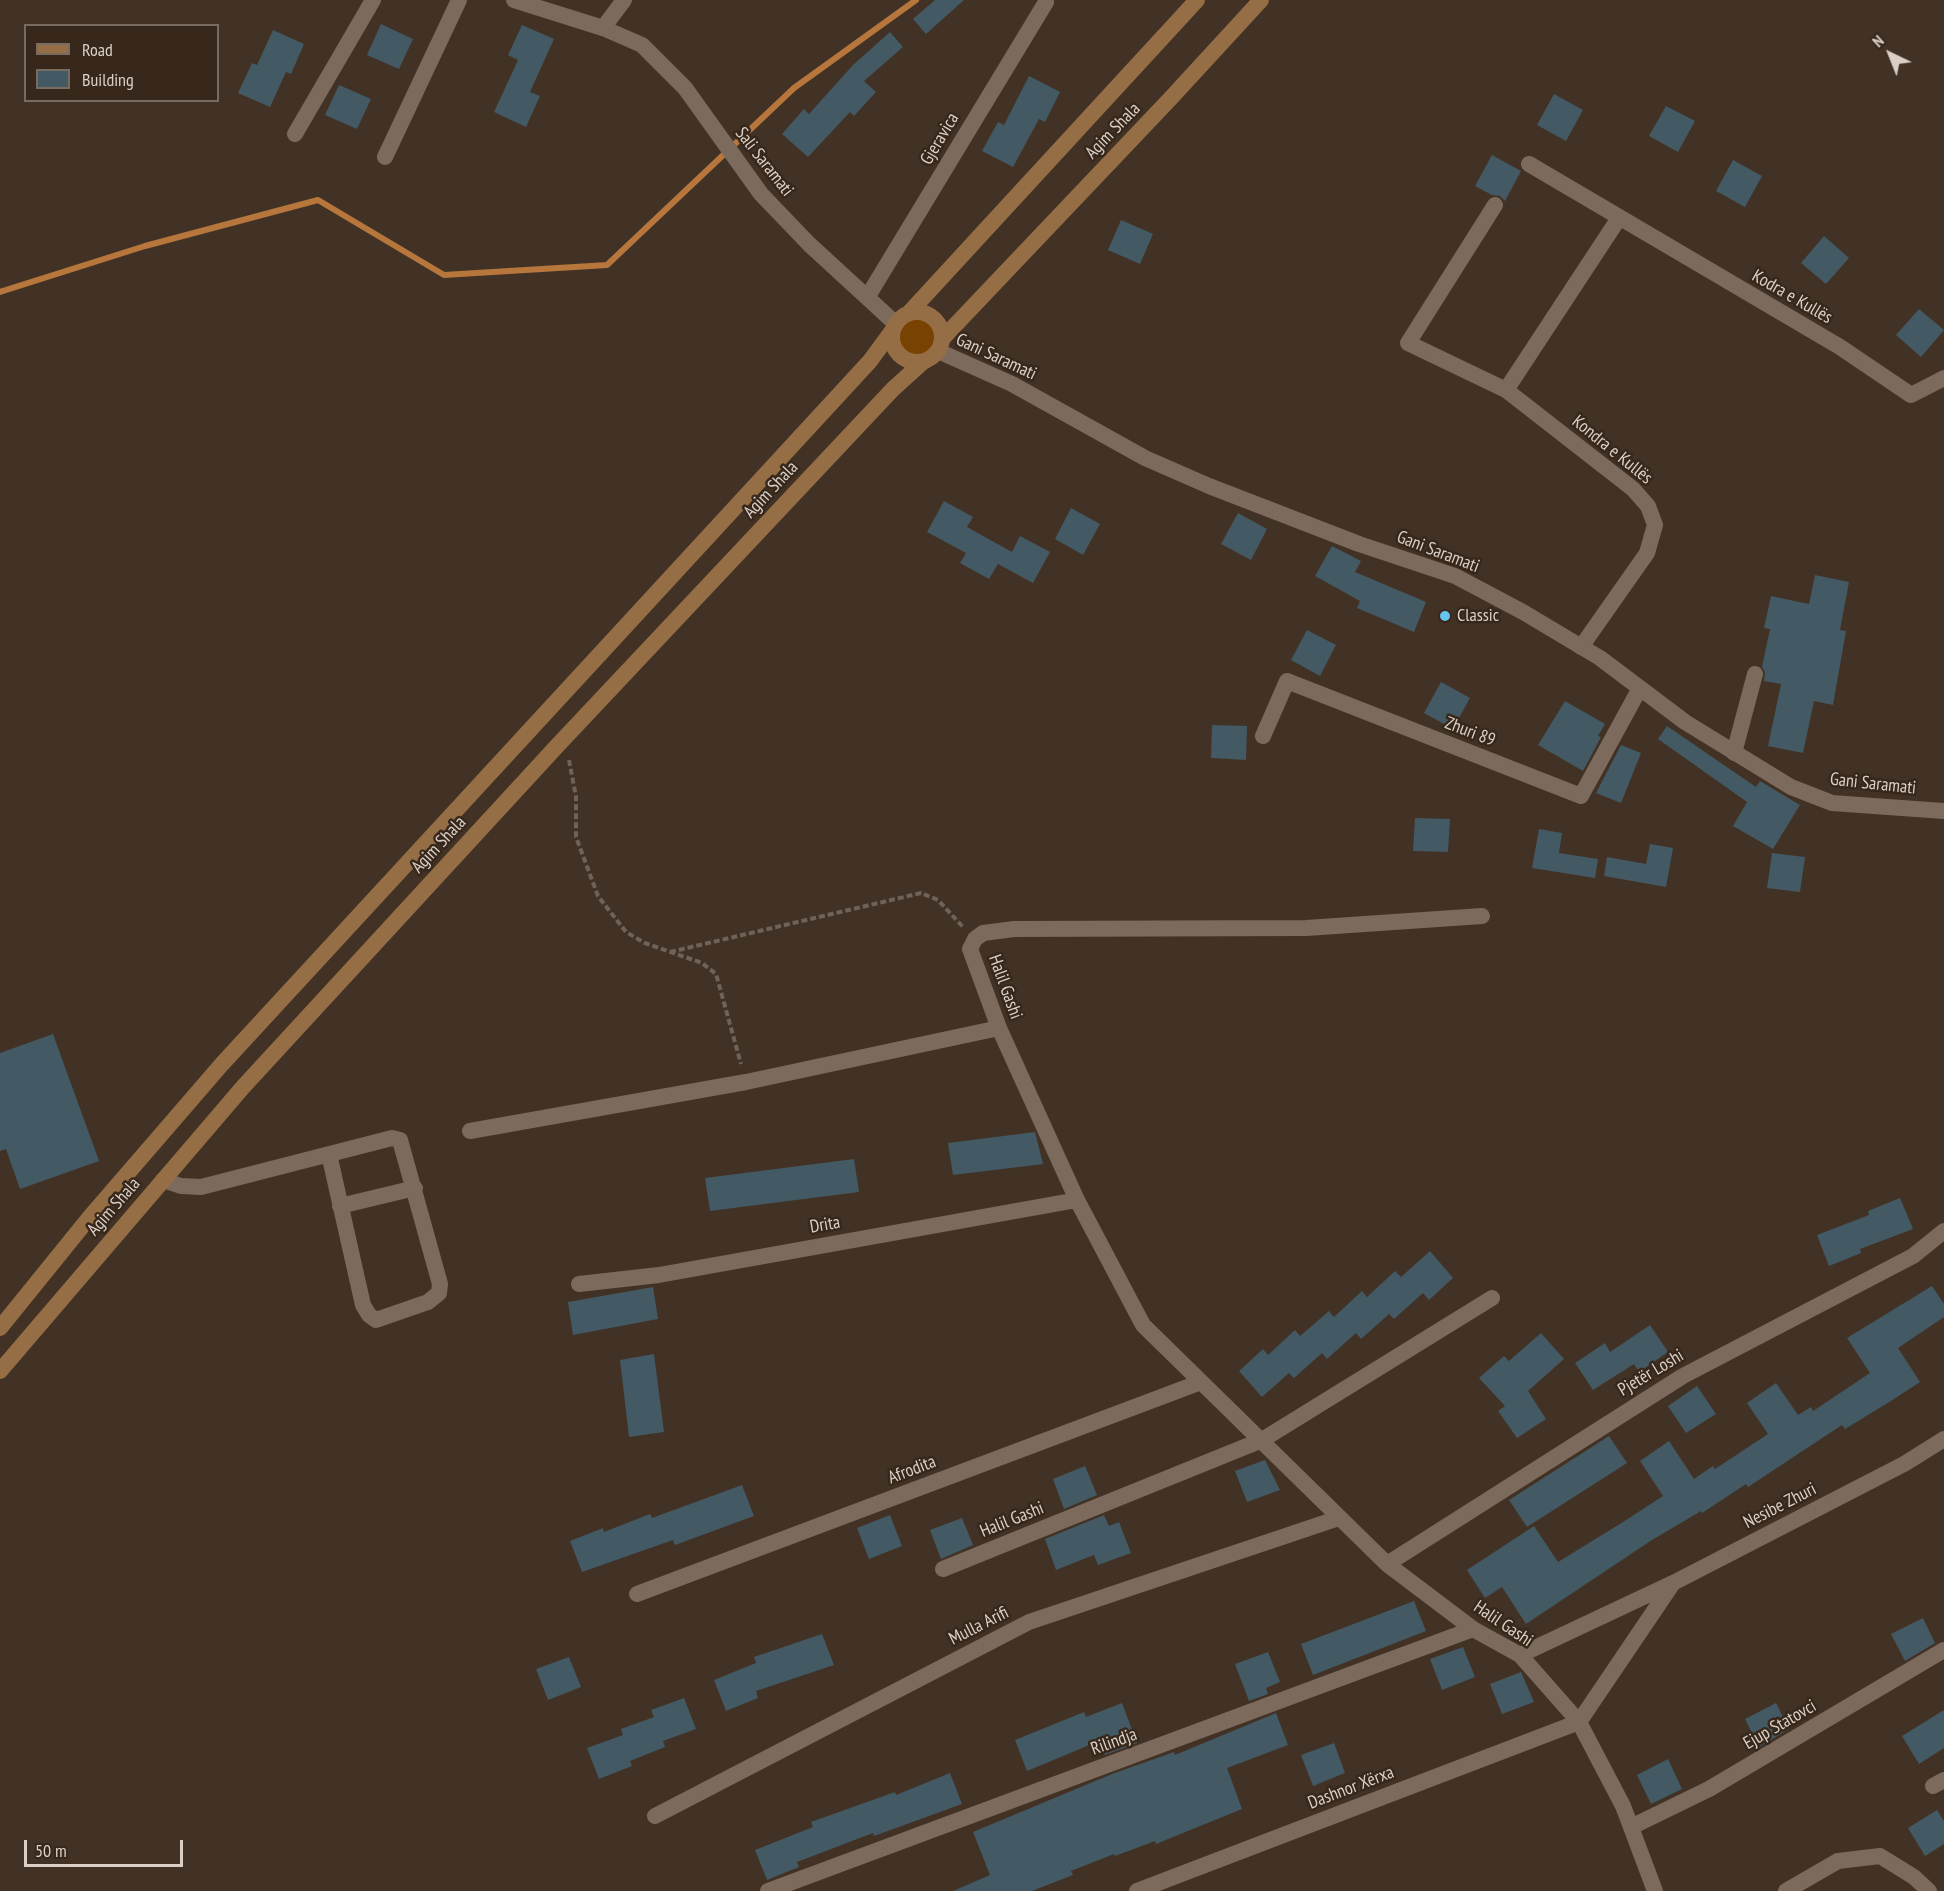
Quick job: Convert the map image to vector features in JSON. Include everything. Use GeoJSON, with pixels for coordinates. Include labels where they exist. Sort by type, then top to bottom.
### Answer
{"type":"FeatureCollection","features":[{"type":"Feature","properties":{"kind":"main road","name":"Agim Shala"},"geometry":{"type":"LineString","coordinates":[[0,1328],[89,1218],[222,1064],[870,361],[899,323],[1197,0]]}},
{"type":"Feature","properties":{"kind":"main road","name":"Agim Shala"},"geometry":{"type":"LineString","coordinates":[[0,1371],[243,1087],[557,746],[893,389],[934,350],[1261,0]]}},
{"type":"Feature","properties":{"kind":"main road"},"geometry":{"type":"LineString","coordinates":[[916,312],[932,317],[941,330],[934,350],[913,362],[898,354],[894,347],[899,323],[916,312]]}},
{"type":"Feature","properties":{"kind":"street"},"geometry":{"type":"LineString","coordinates":[[295,134],[374,0]]}},
{"type":"Feature","properties":{"kind":"street"},"geometry":{"type":"LineString","coordinates":[[385,157],[459,0]]}},
{"type":"Feature","properties":{"kind":"street","name":"Sali Saramati"},"geometry":{"type":"LineString","coordinates":[[514,0],[603,28],[642,45],[685,88],[769,203],[899,323]]}},
{"type":"Feature","properties":{"kind":"street"},"geometry":{"type":"LineString","coordinates":[[603,28],[624,0]]}},
{"type":"Feature","properties":{"kind":"street","name":"Gjeravica"},"geometry":{"type":"LineString","coordinates":[[868,296],[1046,2]]}},
{"type":"Feature","properties":{"kind":"street","name":"Kodra e Kullës"},"geometry":{"type":"LineString","coordinates":[[1529,164],[1840,347],[1911,396],[1944,378]]}},
{"type":"Feature","properties":{"kind":"street","name":"Kondra e Kullës"},"geometry":{"type":"LineString","coordinates":[[1494,205],[1408,343],[1506,390],[1633,489],[1648,506],[1655,525],[1647,552],[1581,647]]}},
{"type":"Feature","properties":{"kind":"street"},"geometry":{"type":"LineString","coordinates":[[1506,390],[1619,218]]}},
{"type":"Feature","properties":{"kind":"street","name":"Gani Saramati"},"geometry":{"type":"LineString","coordinates":[[934,350],[1012,384],[1145,458],[1209,486],[1359,544],[1455,576],[1581,647],[1685,722],[1791,787],[1832,803],[1944,811]]}},
{"type":"Feature","properties":{"kind":"street"},"geometry":{"type":"LineString","coordinates":[[1734,753],[1755,674]]}},
{"type":"Feature","properties":{"kind":"street","name":"Zhuri 89"},"geometry":{"type":"LineString","coordinates":[[1263,736],[1287,681],[1581,796],[1640,688]]}},
{"type":"Feature","properties":{"kind":"street","name":"Halil Gashi"},"geometry":{"type":"LineString","coordinates":[[1482,916],[1306,928],[1014,929],[983,933],[975,939],[970,949],[999,1029],[1077,1200],[1143,1325],[1387,1564],[1473,1629],[1520,1655],[1579,1722],[1609,1777],[1655,1891]]}},
{"type":"Feature","properties":{"kind":"street"},"geometry":{"type":"LineString","coordinates":[[470,1131],[746,1082],[999,1029]]}},
{"type":"Feature","properties":{"kind":"street"},"geometry":{"type":"LineString","coordinates":[[164,1180],[181,1186],[201,1187],[328,1154],[392,1138],[400,1140],[440,1284],[439,1293],[428,1302],[376,1320],[363,1305],[328,1154]]}},
{"type":"Feature","properties":{"kind":"street"},"geometry":{"type":"LineString","coordinates":[[340,1206],[415,1188]]}},
{"type":"Feature","properties":{"kind":"street","name":"Drita"},"geometry":{"type":"LineString","coordinates":[[579,1284],[659,1275],[1077,1200]]}},
{"type":"Feature","properties":{"kind":"street","name":"Pjetër Loshi"},"geometry":{"type":"LineString","coordinates":[[1387,1564],[1683,1376],[1913,1256],[1944,1231]]}},
{"type":"Feature","properties":{"kind":"street","name":"Halil Gashi"},"geometry":{"type":"LineString","coordinates":[[943,1569],[1262,1440],[1492,1298]]}},
{"type":"Feature","properties":{"kind":"street","name":"Afrodita"},"geometry":{"type":"LineString","coordinates":[[637,1594],[1201,1382]]}},
{"type":"Feature","properties":{"kind":"street","name":"Nesibe Zhuri"},"geometry":{"type":"LineString","coordinates":[[1520,1655],[1673,1583],[1904,1464],[1944,1439]]}},
{"type":"Feature","properties":{"kind":"street","name":"Mulla Arifi"},"geometry":{"type":"LineString","coordinates":[[655,1816],[1029,1622],[1340,1518]]}},
{"type":"Feature","properties":{"kind":"street","name":"Nesibe Zhuri"},"geometry":{"type":"LineString","coordinates":[[1579,1722],[1673,1583]]}},
{"type":"Feature","properties":{"kind":"street","name":"Rilindja"},"geometry":{"type":"LineString","coordinates":[[768,1891],[1473,1629]]}},
{"type":"Feature","properties":{"kind":"street","name":"Ejup Statovci"},"geometry":{"type":"LineString","coordinates":[[1631,1827],[1709,1789],[1944,1650]]}},
{"type":"Feature","properties":{"kind":"street","name":"Dashnor Xërxa"},"geometry":{"type":"LineString","coordinates":[[1137,1891],[1579,1722]]}},
{"type":"Feature","properties":{"kind":"street"},"geometry":{"type":"LineString","coordinates":[[1786,1891],[1838,1861],[1880,1856],[1914,1877],[1929,1891]]}},
{"type":"Feature","properties":{"kind":"path"},"geometry":{"type":"LineString","coordinates":[[557,746],[569,760],[576,797],[576,837],[584,865],[598,896],[627,932],[669,953],[702,963],[716,974],[746,1082]]}},
{"type":"Feature","properties":{"kind":"path"},"geometry":{"type":"LineString","coordinates":[[669,953],[921,892],[938,900],[975,939]]}},
{"type":"Feature","properties":{"kind":"shaded area"},"geometry":{"type":"Polygon","coordinates":[[[917,318],[930,324],[936,337],[930,350],[917,356],[904,350],[898,337],[904,324],[917,318]]]}},
{"type":"Feature","properties":{"kind":"building"},"geometry":{"type":"Polygon","coordinates":[[[935,0],[964,0],[926,34],[913,19],[935,0]]]}},
{"type":"Feature","properties":{"kind":"building"},"geometry":{"type":"Polygon","coordinates":[[[381,24],[413,39],[399,69],[367,55],[381,24]]]}},
{"type":"Feature","properties":{"kind":"building"},"geometry":{"type":"Polygon","coordinates":[[[522,25],[554,39],[530,92],[540,96],[526,127],[494,112],[518,60],[508,55],[522,25]]]}},
{"type":"Feature","properties":{"kind":"building"},"geometry":{"type":"Polygon","coordinates":[[[273,30],[304,44],[291,74],[286,72],[270,107],[238,93],[252,63],[257,65],[273,30]]]}},
{"type":"Feature","properties":{"kind":"building"},"geometry":{"type":"Polygon","coordinates":[[[890,32],[903,47],[864,81],[876,92],[854,116],[850,112],[808,157],[782,134],[804,109],[809,114],[853,65],[890,32]]]}},
{"type":"Feature","properties":{"kind":"building"},"geometry":{"type":"Polygon","coordinates":[[[1029,76],[1060,92],[1045,122],[1039,119],[1013,167],[982,151],[998,122],[1004,125],[1029,76]]]}},
{"type":"Feature","properties":{"kind":"building"},"geometry":{"type":"Polygon","coordinates":[[[339,85],[371,99],[357,129],[325,115],[339,85]]]}},
{"type":"Feature","properties":{"kind":"building"},"geometry":{"type":"Polygon","coordinates":[[[1554,94],[1583,110],[1566,141],[1537,125],[1554,94]]]}},
{"type":"Feature","properties":{"kind":"building"},"geometry":{"type":"Polygon","coordinates":[[[1666,106],[1695,121],[1678,152],[1649,136],[1666,106]]]}},
{"type":"Feature","properties":{"kind":"building"},"geometry":{"type":"Polygon","coordinates":[[[1492,155],[1521,171],[1505,201],[1500,196],[1492,195],[1475,186],[1492,155]]]}},
{"type":"Feature","properties":{"kind":"building"},"geometry":{"type":"Polygon","coordinates":[[[1733,160],[1762,176],[1745,207],[1716,191],[1733,160]]]}},
{"type":"Feature","properties":{"kind":"building"},"geometry":{"type":"Polygon","coordinates":[[[1121,220],[1153,234],[1140,264],[1108,250],[1121,220]]]}},
{"type":"Feature","properties":{"kind":"building"},"geometry":{"type":"Polygon","coordinates":[[[1824,236],[1849,258],[1826,284],[1801,263],[1824,236]]]}},
{"type":"Feature","properties":{"kind":"building"},"geometry":{"type":"Polygon","coordinates":[[[1919,309],[1944,330],[1921,357],[1896,335],[1919,309]]]}},
{"type":"Feature","properties":{"kind":"building"},"geometry":{"type":"Polygon","coordinates":[[[944,501],[973,517],[967,527],[1012,552],[1020,536],[1050,552],[1033,583],[998,564],[989,579],[960,563],[966,553],[927,532],[944,501]]]}},
{"type":"Feature","properties":{"kind":"building"},"geometry":{"type":"Polygon","coordinates":[[[1071,508],[1100,524],[1083,555],[1055,539],[1071,508]]]}},
{"type":"Feature","properties":{"kind":"building"},"geometry":{"type":"Polygon","coordinates":[[[1238,513],[1267,529],[1251,560],[1221,544],[1238,513]]]}},
{"type":"Feature","properties":{"kind":"building"},"geometry":{"type":"Polygon","coordinates":[[[1332,546],[1361,561],[1355,572],[1426,602],[1414,632],[1357,608],[1360,601],[1315,576],[1332,546]]]}},
{"type":"Feature","properties":{"kind":"building"},"geometry":{"type":"Polygon","coordinates":[[[1815,575],[1849,582],[1840,630],[1846,631],[1833,705],[1814,701],[1803,753],[1768,746],[1781,684],[1764,681],[1765,672],[1762,667],[1770,629],[1764,628],[1771,596],[1809,604],[1815,575]]]}},
{"type":"Feature","properties":{"kind":"building"},"geometry":{"type":"Polygon","coordinates":[[[1307,630],[1336,645],[1320,676],[1291,660],[1307,630]]]}},
{"type":"Feature","properties":{"kind":"building"},"geometry":{"type":"Polygon","coordinates":[[[1441,682],[1470,698],[1453,729],[1424,713],[1441,682]]]}},
{"type":"Feature","properties":{"kind":"building"},"geometry":{"type":"Polygon","coordinates":[[[1565,701],[1605,724],[1598,736],[1601,737],[1583,771],[1538,745],[1565,701]]]}},
{"type":"Feature","properties":{"kind":"building"},"geometry":{"type":"Polygon","coordinates":[[[1212,725],[1247,726],[1246,760],[1211,758],[1212,725]]]}},
{"type":"Feature","properties":{"kind":"building"},"geometry":{"type":"Polygon","coordinates":[[[1667,726],[1756,787],[1760,781],[1800,805],[1773,849],[1733,826],[1747,802],[1658,739],[1667,726]]]}},
{"type":"Feature","properties":{"kind":"building"},"geometry":{"type":"Polygon","coordinates":[[[1621,745],[1641,753],[1621,803],[1596,793],[1621,745]]]}},
{"type":"Feature","properties":{"kind":"building"},"geometry":{"type":"Polygon","coordinates":[[[1415,818],[1450,819],[1448,852],[1413,851],[1415,818]]]}},
{"type":"Feature","properties":{"kind":"building"},"geometry":{"type":"Polygon","coordinates":[[[1539,829],[1562,833],[1559,853],[1598,859],[1595,878],[1532,868],[1539,829]]]}},
{"type":"Feature","properties":{"kind":"building"},"geometry":{"type":"Polygon","coordinates":[[[1650,844],[1673,848],[1666,887],[1604,876],[1607,857],[1646,864],[1650,844]]]}},
{"type":"Feature","properties":{"kind":"building"},"geometry":{"type":"Polygon","coordinates":[[[1772,853],[1805,857],[1800,892],[1767,888],[1772,853]]]}},
{"type":"Feature","properties":{"kind":"building"},"geometry":{"type":"Polygon","coordinates":[[[53,1034],[99,1161],[20,1189],[6,1149],[0,1151],[0,1053],[53,1034]]]}},
{"type":"Feature","properties":{"kind":"building"},"geometry":{"type":"Polygon","coordinates":[[[1035,1132],[1043,1164],[953,1175],[948,1143],[1035,1132]]]}},
{"type":"Feature","properties":{"kind":"building"},"geometry":{"type":"Polygon","coordinates":[[[854,1159],[859,1192],[710,1211],[705,1178],[854,1159]]]}},
{"type":"Feature","properties":{"kind":"building"},"geometry":{"type":"Polygon","coordinates":[[[1900,1198],[1913,1229],[1860,1249],[1861,1253],[1829,1266],[1817,1235],[1869,1215],[1868,1211],[1900,1198]]]}},
{"type":"Feature","properties":{"kind":"building"},"geometry":{"type":"Polygon","coordinates":[[[1430,1251],[1453,1278],[1429,1300],[1423,1293],[1394,1319],[1389,1314],[1361,1339],[1356,1333],[1327,1359],[1322,1353],[1294,1378],[1289,1373],[1262,1397],[1239,1371],[1263,1349],[1268,1355],[1295,1330],[1300,1336],[1329,1311],[1334,1317],[1362,1291],[1367,1297],[1395,1271],[1401,1277],[1430,1251]]]}},
{"type":"Feature","properties":{"kind":"building"},"geometry":{"type":"Polygon","coordinates":[[[1932,1286],[1944,1304],[1944,1317],[1898,1348],[1920,1382],[1845,1429],[1842,1425],[1748,1487],[1746,1484],[1702,1513],[1701,1511],[1652,1540],[1526,1624],[1502,1587],[1485,1598],[1467,1570],[1534,1526],[1558,1562],[1663,1496],[1640,1461],[1669,1441],[1694,1479],[1713,1466],[1715,1469],[1768,1434],[1747,1403],[1776,1383],[1798,1415],[1811,1407],[1813,1411],[1870,1373],[1847,1338],[1932,1286]]]}},
{"type":"Feature","properties":{"kind":"building"},"geometry":{"type":"Polygon","coordinates":[[[653,1287],[658,1319],[573,1335],[568,1302],[653,1287]]]}},
{"type":"Feature","properties":{"kind":"building"},"geometry":{"type":"Polygon","coordinates":[[[1650,1325],[1668,1352],[1639,1372],[1634,1364],[1593,1390],[1575,1363],[1605,1343],[1610,1352],[1650,1325]]]}},
{"type":"Feature","properties":{"kind":"building"},"geometry":{"type":"Polygon","coordinates":[[[1541,1333],[1564,1359],[1528,1391],[1546,1419],[1517,1438],[1498,1411],[1505,1406],[1479,1378],[1504,1356],[1509,1361],[1541,1333]]]}},
{"type":"Feature","properties":{"kind":"building"},"geometry":{"type":"Polygon","coordinates":[[[654,1354],[664,1432],[629,1437],[620,1360],[654,1354]]]}},
{"type":"Feature","properties":{"kind":"building"},"geometry":{"type":"Polygon","coordinates":[[[1697,1386],[1716,1414],[1686,1433],[1668,1406],[1697,1386]]]}},
{"type":"Feature","properties":{"kind":"building"},"geometry":{"type":"Polygon","coordinates":[[[1609,1436],[1627,1463],[1527,1527],[1509,1500],[1609,1436]]]}},
{"type":"Feature","properties":{"kind":"building"},"geometry":{"type":"Polygon","coordinates":[[[1265,1460],[1280,1490],[1247,1502],[1235,1471],[1265,1460]]]}},
{"type":"Feature","properties":{"kind":"building"},"geometry":{"type":"Polygon","coordinates":[[[1085,1466],[1097,1495],[1064,1509],[1053,1479],[1085,1466]]]}},
{"type":"Feature","properties":{"kind":"building"},"geometry":{"type":"Polygon","coordinates":[[[742,1485],[754,1516],[675,1545],[673,1540],[582,1572],[570,1541],[603,1528],[604,1532],[650,1514],[652,1518],[742,1485]]]}},
{"type":"Feature","properties":{"kind":"building"},"geometry":{"type":"Polygon","coordinates":[[[890,1515],[902,1546],[869,1559],[857,1528],[890,1515]]]}},
{"type":"Feature","properties":{"kind":"building"},"geometry":{"type":"Polygon","coordinates":[[[1104,1515],[1109,1526],[1119,1522],[1131,1553],[1098,1565],[1094,1555],[1056,1570],[1045,1539],[1104,1515]]]}},
{"type":"Feature","properties":{"kind":"building"},"geometry":{"type":"Polygon","coordinates":[[[962,1518],[973,1545],[941,1559],[930,1530],[962,1518]]]}},
{"type":"Feature","properties":{"kind":"building"},"geometry":{"type":"Polygon","coordinates":[[[1414,1601],[1426,1631],[1313,1675],[1301,1644],[1414,1601]]]}},
{"type":"Feature","properties":{"kind":"building"},"geometry":{"type":"Polygon","coordinates":[[[1923,1618],[1935,1643],[1905,1661],[1891,1634],[1923,1618]]]}},
{"type":"Feature","properties":{"kind":"building"},"geometry":{"type":"Polygon","coordinates":[[[822,1634],[834,1665],[756,1691],[758,1698],[726,1711],[714,1680],[756,1663],[754,1657],[822,1634]]]}},
{"type":"Feature","properties":{"kind":"building"},"geometry":{"type":"Polygon","coordinates":[[[1463,1647],[1475,1677],[1442,1690],[1430,1659],[1463,1647]]]}},
{"type":"Feature","properties":{"kind":"building"},"geometry":{"type":"Polygon","coordinates":[[[1268,1652],[1280,1682],[1266,1688],[1268,1694],[1249,1701],[1235,1664],[1268,1652]]]}},
{"type":"Feature","properties":{"kind":"building"},"geometry":{"type":"Polygon","coordinates":[[[569,1657],[581,1687],[548,1700],[536,1669],[569,1657]]]}},
{"type":"Feature","properties":{"kind":"building"},"geometry":{"type":"Polygon","coordinates":[[[1521,1672],[1534,1702],[1502,1714],[1490,1684],[1521,1672]]]}},
{"type":"Feature","properties":{"kind":"building"},"geometry":{"type":"Polygon","coordinates":[[[684,1698],[696,1729],[663,1741],[665,1747],[630,1761],[632,1766],[599,1779],[587,1748],[623,1735],[621,1729],[654,1717],[651,1710],[684,1698]]]}},
{"type":"Feature","properties":{"kind":"building"},"geometry":{"type":"Polygon","coordinates":[[[1122,1703],[1137,1743],[1105,1755],[1099,1741],[1027,1771],[1015,1740],[1084,1712],[1086,1717],[1122,1703]]]}},
{"type":"Feature","properties":{"kind":"building"},"geometry":{"type":"Polygon","coordinates":[[[1776,1703],[1789,1729],[1759,1747],[1745,1719],[1776,1703]]]}},
{"type":"Feature","properties":{"kind":"building"},"geometry":{"type":"Polygon","coordinates":[[[1944,1710],[1944,1748],[1919,1764],[1902,1736],[1944,1710]]]}},
{"type":"Feature","properties":{"kind":"building"},"geometry":{"type":"Polygon","coordinates":[[[1276,1713],[1288,1745],[1227,1768],[1242,1809],[1156,1844],[1155,1841],[1115,1856],[1114,1854],[1071,1871],[1073,1875],[1032,1891],[953,1891],[990,1875],[973,1832],[1112,1774],[1174,1752],[1175,1755],[1276,1713]]]}},
{"type":"Feature","properties":{"kind":"building"},"geometry":{"type":"Polygon","coordinates":[[[1334,1743],[1345,1773],[1313,1786],[1301,1755],[1334,1743]]]}},
{"type":"Feature","properties":{"kind":"building"},"geometry":{"type":"Polygon","coordinates":[[[1668,1759],[1682,1789],[1651,1804],[1637,1775],[1668,1759]]]}},
{"type":"Feature","properties":{"kind":"building"},"geometry":{"type":"Polygon","coordinates":[[[950,1773],[962,1804],[874,1836],[873,1833],[797,1862],[799,1867],[767,1880],[755,1850],[813,1827],[811,1822],[895,1792],[896,1795],[950,1773]]]}},
{"type":"Feature","properties":{"kind":"building"},"geometry":{"type":"Polygon","coordinates":[[[1937,1810],[1944,1821],[1944,1844],[1925,1856],[1908,1828],[1937,1810]]]}},
{"type":"Feature","properties":{"kind":"waterway"},"geometry":{"type":"LineString","coordinates":[[0,292],[145,246],[318,200],[444,275],[607,265],[794,88],[916,0]]}},
{"type":"Feature","properties":{"kind":"place","name":"Classic"},"geometry":{"type":"Point","coordinates":[1445,616]}}]}
